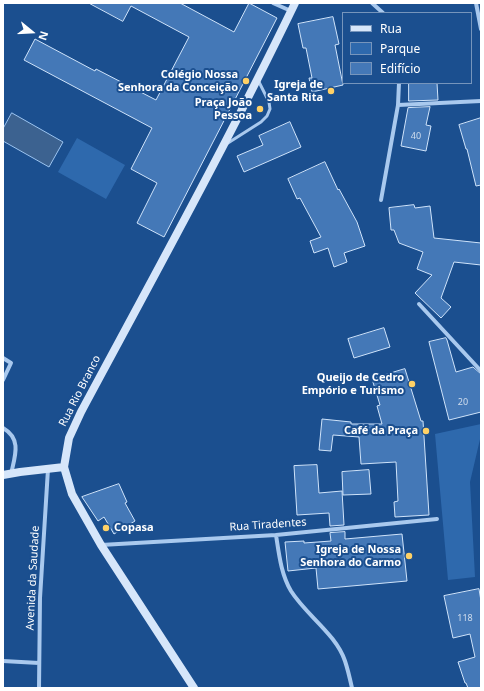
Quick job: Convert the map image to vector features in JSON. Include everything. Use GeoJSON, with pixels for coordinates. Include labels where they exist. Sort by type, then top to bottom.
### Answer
{"type":"FeatureCollection","features":[{"type":"Feature","properties":{"kind":"street"},"geometry":{"type":"LineString","coordinates":[[273,3],[291,11]]}},
{"type":"Feature","properties":{"kind":"street","name":"Rua Rio Branco"},"geometry":{"type":"LineString","coordinates":[[194,688],[101,545],[72,494],[64,467],[68,438],[225,145],[295,3]]}},
{"type":"Feature","properties":{"kind":"street"},"geometry":{"type":"LineString","coordinates":[[372,3],[382,12]]}},
{"type":"Feature","properties":{"kind":"street"},"geometry":{"type":"LineString","coordinates":[[476,3],[481,29]]}},
{"type":"Feature","properties":{"kind":"street"},"geometry":{"type":"LineString","coordinates":[[381,200],[398,105],[399,84]]}},
{"type":"Feature","properties":{"kind":"street"},"geometry":{"type":"LineString","coordinates":[[398,105],[481,101]]}},
{"type":"Feature","properties":{"kind":"street"},"geometry":{"type":"LineString","coordinates":[[419,304],[481,371]]}},
{"type":"Feature","properties":{"kind":"street"},"geometry":{"type":"LineString","coordinates":[[3,358],[11,363],[3,380]]}},
{"type":"Feature","properties":{"kind":"street"},"geometry":{"type":"LineString","coordinates":[[3,428],[10,432],[16,447],[7,475],[48,468],[64,467]]}},
{"type":"Feature","properties":{"kind":"street","name":"Avenida da Saudade"},"geometry":{"type":"LineString","coordinates":[[39,688],[40,598],[48,468]]}},
{"type":"Feature","properties":{"kind":"street","name":"Rua Tiradentes"},"geometry":{"type":"LineString","coordinates":[[101,545],[276,535],[437,519]]}},
{"type":"Feature","properties":{"kind":"street"},"geometry":{"type":"LineString","coordinates":[[276,535],[283,574],[291,590],[301,604],[328,634],[339,649],[345,661],[352,688]]}},
{"type":"Feature","properties":{"kind":"street"},"geometry":{"type":"LineString","coordinates":[[3,661],[39,663]]}},
{"type":"Feature","properties":{"kind":"lane"},"geometry":{"type":"LineString","coordinates":[[225,145],[261,122],[267,116],[270,109],[269,102],[258,80]]}},
{"type":"Feature","properties":{"kind":"green space"},"geometry":{"type":"Polygon","coordinates":[[[77,138],[125,165],[106,199],[58,172],[77,138]]]}},
{"type":"Feature","properties":{"kind":"green space"},"geometry":{"type":"Polygon","coordinates":[[[481,424],[481,435],[470,482],[475,577],[448,580],[435,434],[481,424]]]}},
{"type":"Feature","properties":{"kind":"shaded area"},"geometry":{"type":"Polygon","coordinates":[[[12,113],[63,142],[49,167],[3,141],[3,129],[12,113]]]}},
{"type":"Feature","properties":{"kind":"building"},"geometry":{"type":"Polygon","coordinates":[[[89,3],[180,3],[234,32],[249,3],[277,18],[164,237],[137,223],[157,183],[131,169],[152,128],[24,60],[35,39],[95,71],[96,69],[156,100],[189,37],[131,6],[123,21],[89,3]]]}},
{"type":"Feature","properties":{"kind":"building"},"geometry":{"type":"Polygon","coordinates":[[[333,17],[339,44],[335,45],[343,85],[312,92],[309,78],[312,78],[306,48],[303,48],[298,24],[333,17]]]}},
{"type":"Feature","properties":{"kind":"building"},"geometry":{"type":"Polygon","coordinates":[[[409,84],[437,84],[438,100],[409,101],[409,84]]]}},
{"type":"Feature","properties":{"kind":"building"},"geometry":{"type":"Polygon","coordinates":[[[430,107],[426,125],[431,126],[426,151],[401,146],[408,108],[430,107]]]}},
{"type":"Feature","properties":{"kind":"building"},"geometry":{"type":"Polygon","coordinates":[[[481,118],[481,185],[476,186],[467,149],[459,125],[481,118]]]}},
{"type":"Feature","properties":{"kind":"building"},"geometry":{"type":"Polygon","coordinates":[[[290,122],[301,147],[244,172],[237,156],[263,145],[259,136],[290,122]]]}},
{"type":"Feature","properties":{"kind":"building"},"geometry":{"type":"Polygon","coordinates":[[[325,162],[338,190],[339,189],[357,222],[365,246],[344,253],[347,262],[334,267],[328,248],[314,253],[310,241],[321,237],[300,198],[297,199],[288,179],[325,162]]]}},
{"type":"Feature","properties":{"kind":"building"},"geometry":{"type":"Polygon","coordinates":[[[414,205],[415,208],[430,206],[434,238],[481,243],[481,265],[454,262],[441,298],[451,307],[441,318],[415,293],[432,275],[417,269],[423,252],[399,243],[394,230],[391,230],[389,208],[414,205]]]}},
{"type":"Feature","properties":{"kind":"building"},"geometry":{"type":"Polygon","coordinates":[[[384,328],[390,347],[354,358],[348,339],[384,328]]]}},
{"type":"Feature","properties":{"kind":"building"},"geometry":{"type":"Polygon","coordinates":[[[446,338],[456,372],[473,367],[481,374],[481,412],[449,420],[429,342],[446,338]]]}},
{"type":"Feature","properties":{"kind":"building"},"geometry":{"type":"Polygon","coordinates":[[[405,369],[421,421],[423,421],[429,515],[395,517],[394,502],[398,501],[396,462],[361,464],[359,437],[333,435],[331,451],[319,450],[322,419],[351,422],[351,424],[382,424],[377,406],[380,405],[372,379],[405,369]]]}},
{"type":"Feature","properties":{"kind":"building"},"geometry":{"type":"Polygon","coordinates":[[[317,465],[319,493],[342,491],[344,525],[330,526],[329,513],[297,515],[294,466],[317,465]]]}},
{"type":"Feature","properties":{"kind":"building"},"geometry":{"type":"Polygon","coordinates":[[[369,470],[371,494],[343,495],[342,472],[369,470]]]}},
{"type":"Feature","properties":{"kind":"building"},"geometry":{"type":"Polygon","coordinates":[[[119,484],[127,502],[125,503],[135,521],[114,534],[104,517],[98,521],[82,497],[119,484]]]}},
{"type":"Feature","properties":{"kind":"building"},"geometry":{"type":"Polygon","coordinates":[[[345,532],[345,539],[402,534],[407,581],[318,589],[316,568],[288,571],[285,542],[304,541],[304,543],[331,541],[330,533],[345,532]]]}},
{"type":"Feature","properties":{"kind":"building"},"geometry":{"type":"Polygon","coordinates":[[[479,589],[481,601],[481,688],[468,688],[458,662],[475,657],[470,634],[453,638],[444,596],[479,589]]]}},
{"type":"Feature","properties":{"kind":"place","name":"Colégio Nossa Senhora da Conceição"},"geometry":{"type":"Point","coordinates":[246,81]}},
{"type":"Feature","properties":{"kind":"place","name":"Igreja de Santa Rita"},"geometry":{"type":"Point","coordinates":[331,91]}},
{"type":"Feature","properties":{"kind":"place","name":"Praça João Pessoa"},"geometry":{"type":"Point","coordinates":[260,109]}},
{"type":"Feature","properties":{"kind":"place","name":"Queijo de Cedro Empório e Turismo"},"geometry":{"type":"Point","coordinates":[412,384]}},
{"type":"Feature","properties":{"kind":"place","name":"Café da Praça"},"geometry":{"type":"Point","coordinates":[426,431]}},
{"type":"Feature","properties":{"kind":"place","name":"Copasa"},"geometry":{"type":"Point","coordinates":[106,528]}},
{"type":"Feature","properties":{"kind":"place","name":"Igreja de Nossa Senhora do Carmo"},"geometry":{"type":"Point","coordinates":[409,556]}}]}
